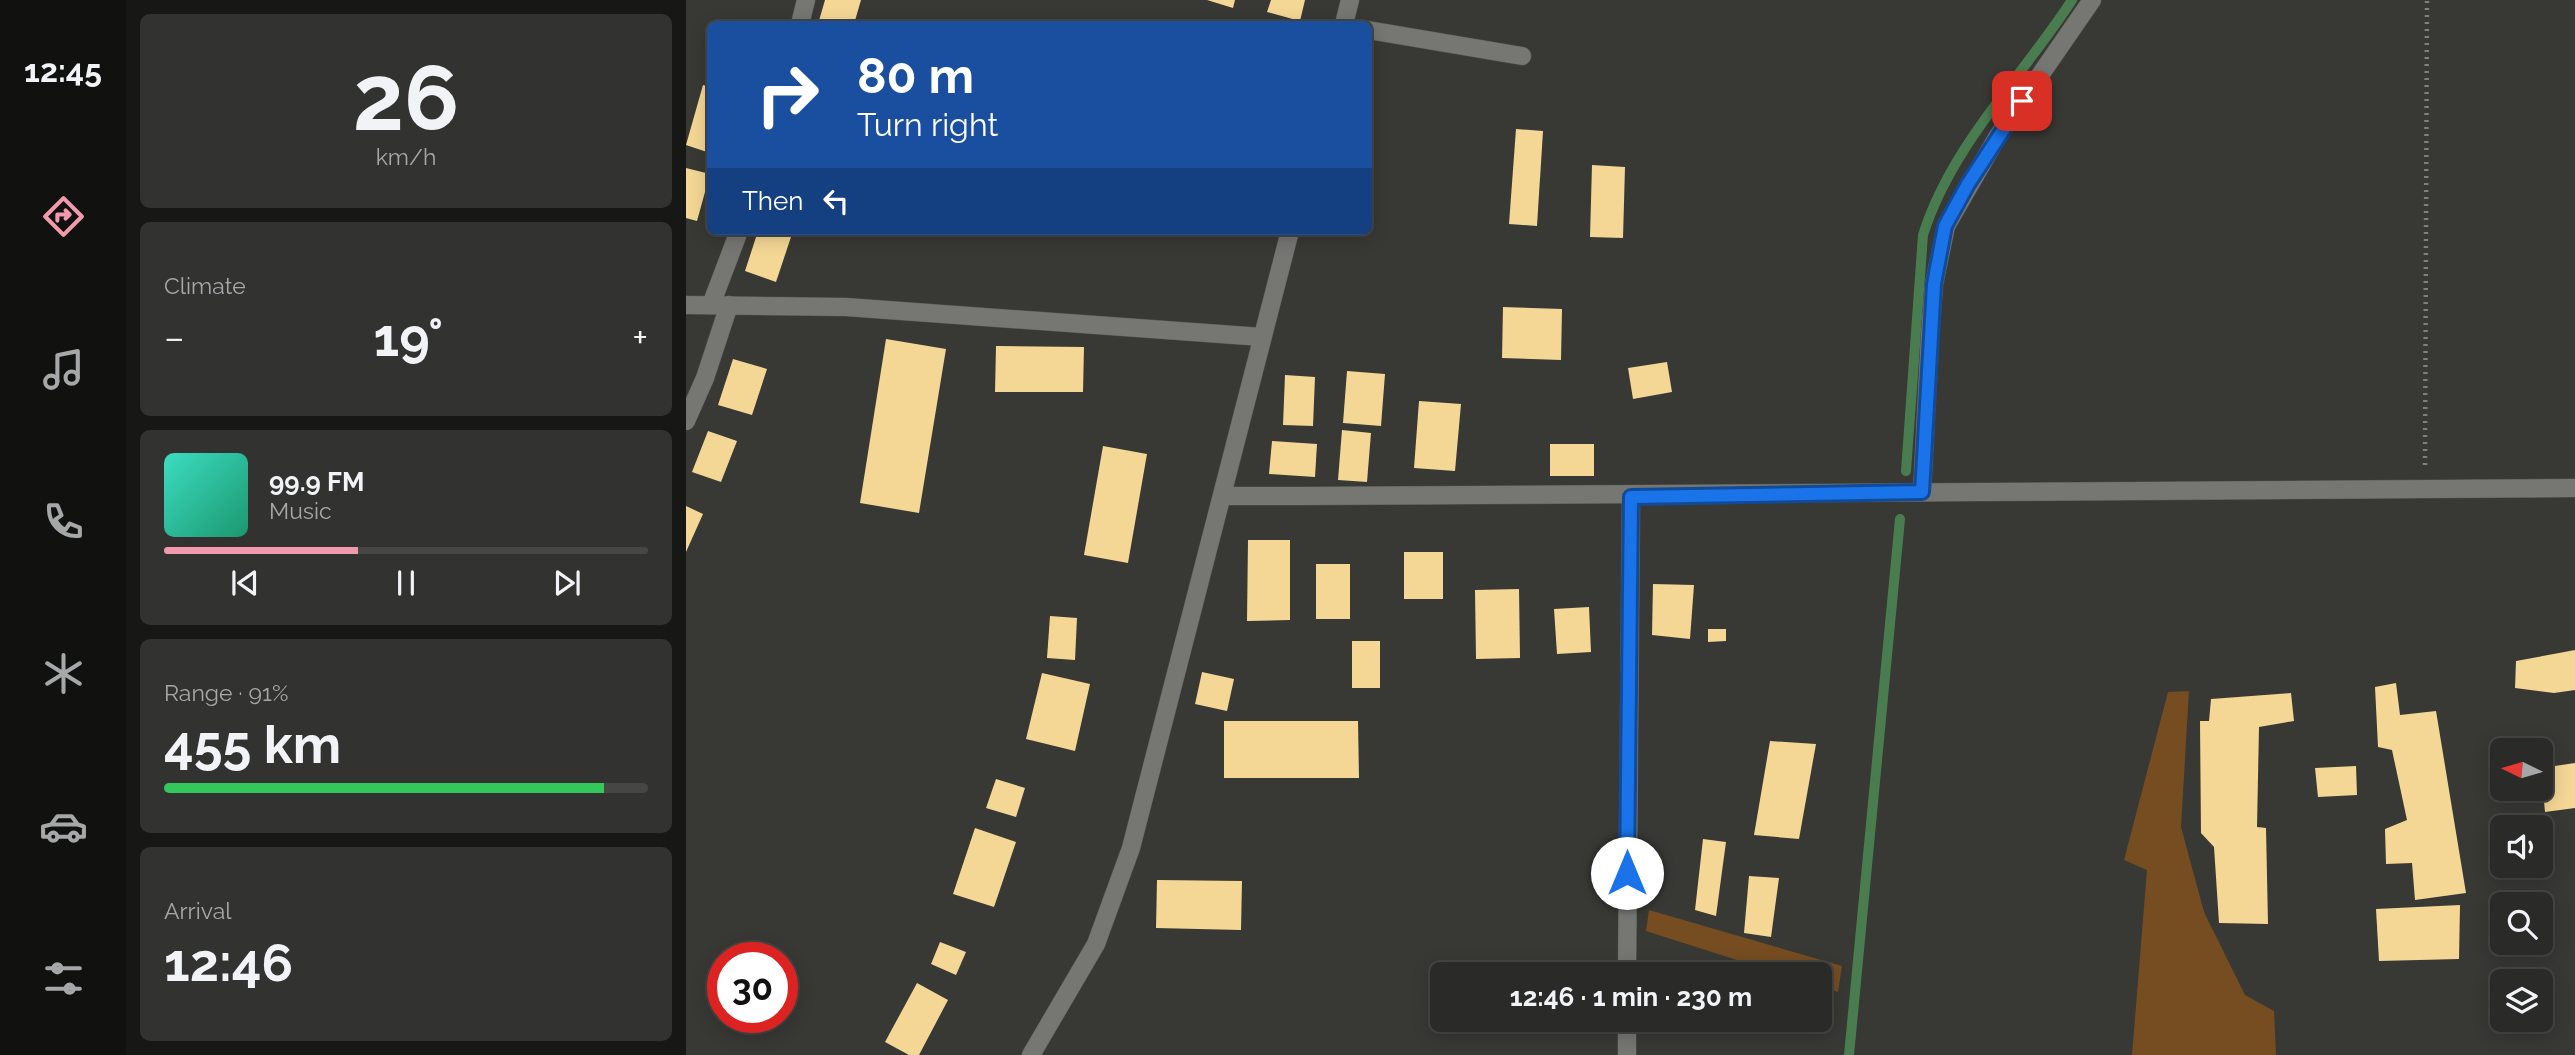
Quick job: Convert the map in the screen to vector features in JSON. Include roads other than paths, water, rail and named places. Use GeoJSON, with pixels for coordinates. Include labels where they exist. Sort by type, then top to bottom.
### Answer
{"type":"FeatureCollection","features":[{"type":"Feature","properties":{"kind":"street"},"geometry":{"type":"LineString","coordinates":[[801,21],[806,0]]}},
{"type":"Feature","properties":{"kind":"street"},"geometry":{"type":"LineString","coordinates":[[1345,21],[1350,0]]}},
{"type":"Feature","properties":{"kind":"street"},"geometry":{"type":"LineString","coordinates":[[1922,492],[1934,284],[1945,226],[1997,136],[2092,0]]}},
{"type":"Feature","properties":{"kind":"street"},"geometry":{"type":"LineString","coordinates":[[1372,31],[1522,56]]}},
{"type":"Feature","properties":{"kind":"street"},"geometry":{"type":"LineString","coordinates":[[686,421],[705,378],[738,235]]}},
{"type":"Feature","properties":{"kind":"street"},"geometry":{"type":"LineString","coordinates":[[1031,1055],[1083,969],[1119,885],[1147,790],[1289,235]]}},
{"type":"Feature","properties":{"kind":"street"},"geometry":{"type":"LineString","coordinates":[[686,305],[846,307],[1262,337]]}},
{"type":"Feature","properties":{"kind":"street"},"geometry":{"type":"LineString","coordinates":[[1222,496],[1631,497],[1922,492],[2575,488]]}},
{"type":"Feature","properties":{"kind":"street"},"geometry":{"type":"LineString","coordinates":[[1627,962],[1631,497]]}},
{"type":"Feature","properties":{"kind":"street"},"geometry":{"type":"LineString","coordinates":[[1627,1032],[1627,1055]]}},
{"type":"Feature","properties":{"kind":"waterway"},"geometry":{"type":"LineString","coordinates":[[1906,471],[1923,235],[1935,203],[1969,142],[2072,0]]}},
{"type":"Feature","properties":{"kind":"waterway"},"geometry":{"type":"LineString","coordinates":[[1849,1055],[1900,519]]}}]}
